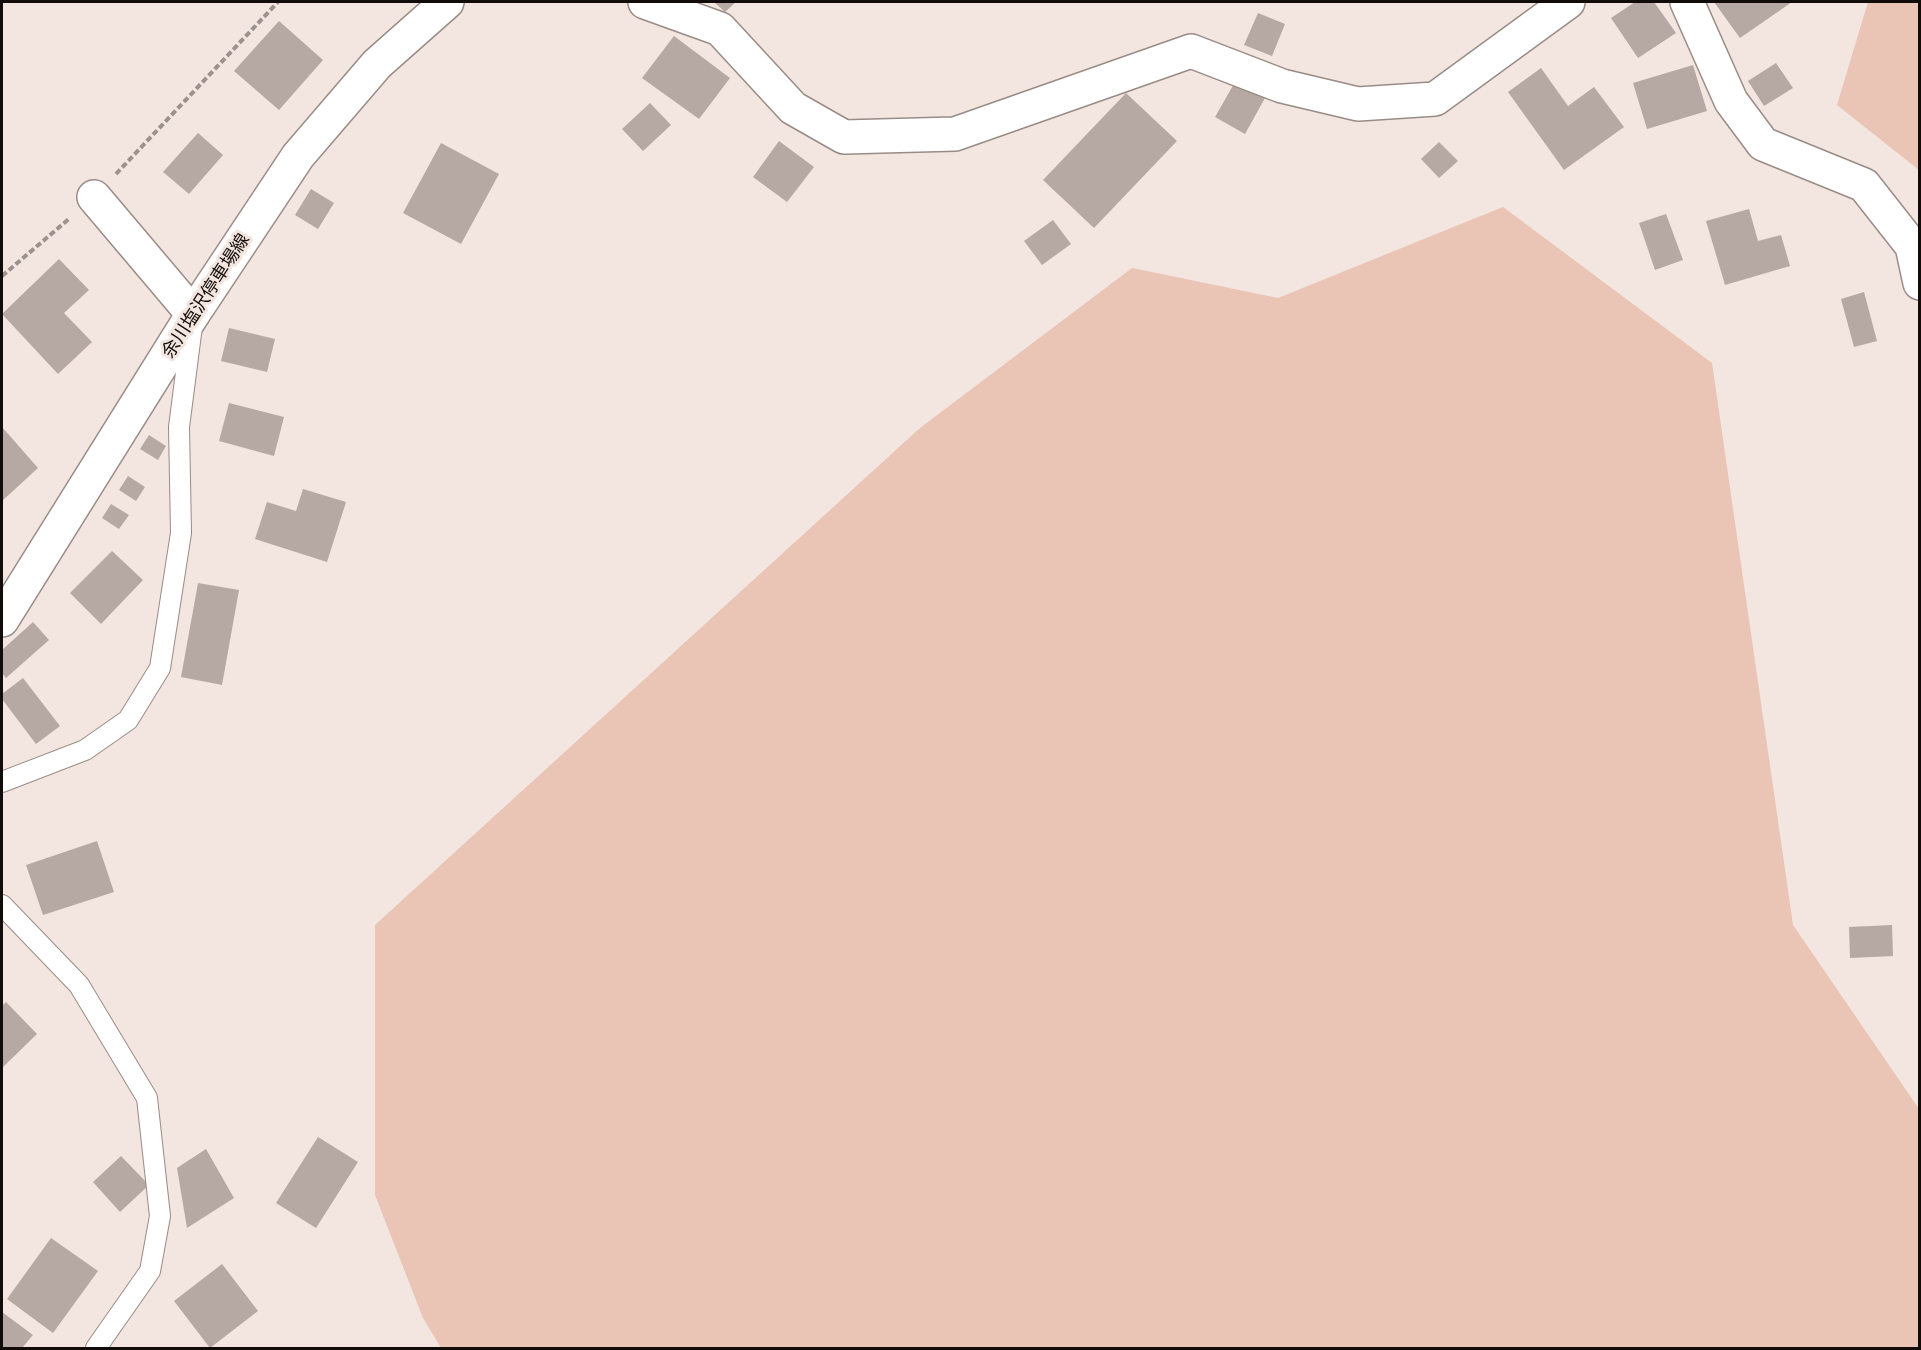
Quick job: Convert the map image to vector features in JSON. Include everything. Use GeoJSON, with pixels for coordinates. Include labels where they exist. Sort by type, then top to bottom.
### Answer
{"type":"FeatureCollection","features":[{"type":"Feature","properties":{"kind":"street","name":"余川塩沢停車場線"},"geometry":{"type":"LineString","coordinates":[[2,620],[193,314],[298,156],[378,64],[447,2]]}},
{"type":"Feature","properties":{"kind":"street"},"geometry":{"type":"LineString","coordinates":[[645,2],[720,29],[793,108],[844,137],[955,134],[1191,51],[1282,86],[1358,104],[1435,99],[1568,2]]}},
{"type":"Feature","properties":{"kind":"street"},"geometry":{"type":"LineString","coordinates":[[1687,2],[1731,101],[1763,144],[1864,185],[1912,246],[1920,283]]}},
{"type":"Feature","properties":{"kind":"street"},"geometry":{"type":"LineString","coordinates":[[94,197],[193,314]]}},
{"type":"Feature","properties":{"kind":"lane"},"geometry":{"type":"LineString","coordinates":[[2,783],[85,750],[128,720],[159,668],[181,533],[179,427],[193,314]]}},
{"type":"Feature","properties":{"kind":"lane"},"geometry":{"type":"LineString","coordinates":[[2,905],[79,985],[147,1098],[160,1216],[150,1271],[96,1348]]}},
{"type":"Feature","properties":{"kind":"path"},"geometry":{"type":"LineString","coordinates":[[2,276],[94,197],[278,2]]}},
{"type":"Feature","properties":{"kind":"shaded area"},"geometry":{"type":"Polygon","coordinates":[[[1868,2],[1919,2],[1919,170],[1837,105],[1868,2]]]}},
{"type":"Feature","properties":{"kind":"shaded area"},"geometry":{"type":"Polygon","coordinates":[[[1503,207],[1712,363],[1793,925],[1919,1109],[1919,1348],[441,1348],[423,1318],[375,1195],[375,925],[920,428],[1132,268],[1278,298],[1503,207]]]}},
{"type":"Feature","properties":{"kind":"building"},"geometry":{"type":"Polygon","coordinates":[[[714,2],[736,2],[725,12],[714,2]]]}},
{"type":"Feature","properties":{"kind":"building"},"geometry":{"type":"Polygon","coordinates":[[[1635,2],[1654,2],[1676,33],[1638,58],[1611,18],[1635,2]]]}},
{"type":"Feature","properties":{"kind":"building"},"geometry":{"type":"Polygon","coordinates":[[[1714,2],[1792,2],[1740,38],[1714,2]]]}},
{"type":"Feature","properties":{"kind":"building"},"geometry":{"type":"Polygon","coordinates":[[[1258,13],[1285,24],[1272,56],[1244,45],[1258,13]]]}},
{"type":"Feature","properties":{"kind":"building"},"geometry":{"type":"Polygon","coordinates":[[[279,21],[323,60],[279,110],[234,71],[279,21]]]}},
{"type":"Feature","properties":{"kind":"building"},"geometry":{"type":"Polygon","coordinates":[[[674,36],[730,78],[699,119],[642,78],[674,36]]]}},
{"type":"Feature","properties":{"kind":"building"},"geometry":{"type":"Polygon","coordinates":[[[1776,63],[1793,88],[1764,106],[1748,81],[1776,63]]]}},
{"type":"Feature","properties":{"kind":"building"},"geometry":{"type":"Polygon","coordinates":[[[1693,65],[1707,111],[1647,129],[1633,83],[1693,65]]]}},
{"type":"Feature","properties":{"kind":"building"},"geometry":{"type":"Polygon","coordinates":[[[1541,68],[1568,106],[1594,87],[1624,127],[1564,170],[1508,92],[1541,68]]]}},
{"type":"Feature","properties":{"kind":"building"},"geometry":{"type":"Polygon","coordinates":[[[1235,82],[1265,98],[1245,134],[1215,117],[1235,82]]]}},
{"type":"Feature","properties":{"kind":"building"},"geometry":{"type":"Polygon","coordinates":[[[1126,93],[1177,141],[1094,228],[1043,180],[1126,93]]]}},
{"type":"Feature","properties":{"kind":"building"},"geometry":{"type":"Polygon","coordinates":[[[650,103],[671,125],[643,151],[622,129],[650,103]]]}},
{"type":"Feature","properties":{"kind":"building"},"geometry":{"type":"Polygon","coordinates":[[[198,133],[223,155],[189,194],[163,172],[198,133]]]}},
{"type":"Feature","properties":{"kind":"building"},"geometry":{"type":"Polygon","coordinates":[[[779,141],[814,167],[787,202],[753,177],[779,141]]]}},
{"type":"Feature","properties":{"kind":"building"},"geometry":{"type":"Polygon","coordinates":[[[1439,142],[1458,161],[1439,178],[1421,159],[1439,142]]]}},
{"type":"Feature","properties":{"kind":"building"},"geometry":{"type":"Polygon","coordinates":[[[441,143],[499,174],[461,244],[403,213],[441,143]]]}},
{"type":"Feature","properties":{"kind":"building"},"geometry":{"type":"Polygon","coordinates":[[[311,189],[334,203],[318,229],[295,215],[311,189]]]}},
{"type":"Feature","properties":{"kind":"building"},"geometry":{"type":"Polygon","coordinates":[[[1749,209],[1758,241],[1781,235],[1790,266],[1725,285],[1706,221],[1749,209]]]}},
{"type":"Feature","properties":{"kind":"building"},"geometry":{"type":"Polygon","coordinates":[[[1666,214],[1683,260],[1655,270],[1639,223],[1666,214]]]}},
{"type":"Feature","properties":{"kind":"building"},"geometry":{"type":"Polygon","coordinates":[[[1053,220],[1071,244],[1042,265],[1024,241],[1053,220]]]}},
{"type":"Feature","properties":{"kind":"building"},"geometry":{"type":"Polygon","coordinates":[[[59,259],[89,290],[64,313],[92,342],[58,374],[2,314],[59,259]]]}},
{"type":"Feature","properties":{"kind":"building"},"geometry":{"type":"Polygon","coordinates":[[[1864,292],[1877,341],[1854,347],[1841,299],[1864,292]]]}},
{"type":"Feature","properties":{"kind":"building"},"geometry":{"type":"Polygon","coordinates":[[[229,328],[275,339],[267,372],[221,361],[229,328]]]}},
{"type":"Feature","properties":{"kind":"building"},"geometry":{"type":"Polygon","coordinates":[[[229,403],[284,417],[274,456],[219,441],[229,403]]]}},
{"type":"Feature","properties":{"kind":"building"},"geometry":{"type":"Polygon","coordinates":[[[2,427],[38,468],[2,501],[2,427]]]}},
{"type":"Feature","properties":{"kind":"building"},"geometry":{"type":"Polygon","coordinates":[[[149,435],[166,446],[158,460],[140,449],[149,435]]]}},
{"type":"Feature","properties":{"kind":"building"},"geometry":{"type":"Polygon","coordinates":[[[128,476],[145,487],[136,501],[119,490],[128,476]]]}},
{"type":"Feature","properties":{"kind":"building"},"geometry":{"type":"Polygon","coordinates":[[[303,489],[346,502],[327,562],[255,539],[267,502],[296,511],[303,489]]]}},
{"type":"Feature","properties":{"kind":"building"},"geometry":{"type":"Polygon","coordinates":[[[111,504],[129,515],[119,529],[102,518],[111,504]]]}},
{"type":"Feature","properties":{"kind":"building"},"geometry":{"type":"Polygon","coordinates":[[[112,551],[143,580],[101,624],[70,593],[112,551]]]}},
{"type":"Feature","properties":{"kind":"building"},"geometry":{"type":"Polygon","coordinates":[[[198,583],[239,590],[222,685],[181,677],[198,583]]]}},
{"type":"Feature","properties":{"kind":"building"},"geometry":{"type":"Polygon","coordinates":[[[33,622],[49,640],[6,678],[2,673],[2,650],[33,622]]]}},
{"type":"Feature","properties":{"kind":"building"},"geometry":{"type":"Polygon","coordinates":[[[23,678],[60,726],[36,744],[2,699],[2,694],[23,678]]]}},
{"type":"Feature","properties":{"kind":"building"},"geometry":{"type":"Polygon","coordinates":[[[97,841],[114,892],[43,915],[26,865],[97,841]]]}},
{"type":"Feature","properties":{"kind":"building"},"geometry":{"type":"Polygon","coordinates":[[[1892,925],[1893,956],[1850,958],[1849,927],[1892,925]]]}},
{"type":"Feature","properties":{"kind":"building"},"geometry":{"type":"Polygon","coordinates":[[[6,1002],[37,1034],[2,1068],[2,1006],[6,1002]]]}},
{"type":"Feature","properties":{"kind":"building"},"geometry":{"type":"Polygon","coordinates":[[[318,1137],[358,1162],[316,1228],[276,1203],[318,1137]]]}},
{"type":"Feature","properties":{"kind":"building"},"geometry":{"type":"Polygon","coordinates":[[[206,1149],[234,1198],[187,1228],[177,1168],[206,1149]]]}},
{"type":"Feature","properties":{"kind":"building"},"geometry":{"type":"Polygon","coordinates":[[[121,1156],[149,1185],[120,1212],[93,1182],[121,1156]]]}},
{"type":"Feature","properties":{"kind":"building"},"geometry":{"type":"Polygon","coordinates":[[[51,1238],[98,1271],[53,1333],[7,1299],[51,1238]]]}},
{"type":"Feature","properties":{"kind":"building"},"geometry":{"type":"Polygon","coordinates":[[[222,1264],[258,1311],[210,1348],[174,1301],[222,1264]]]}},
{"type":"Feature","properties":{"kind":"building"},"geometry":{"type":"Polygon","coordinates":[[[2,1312],[33,1335],[22,1348],[2,1348],[2,1312]]]}}]}
